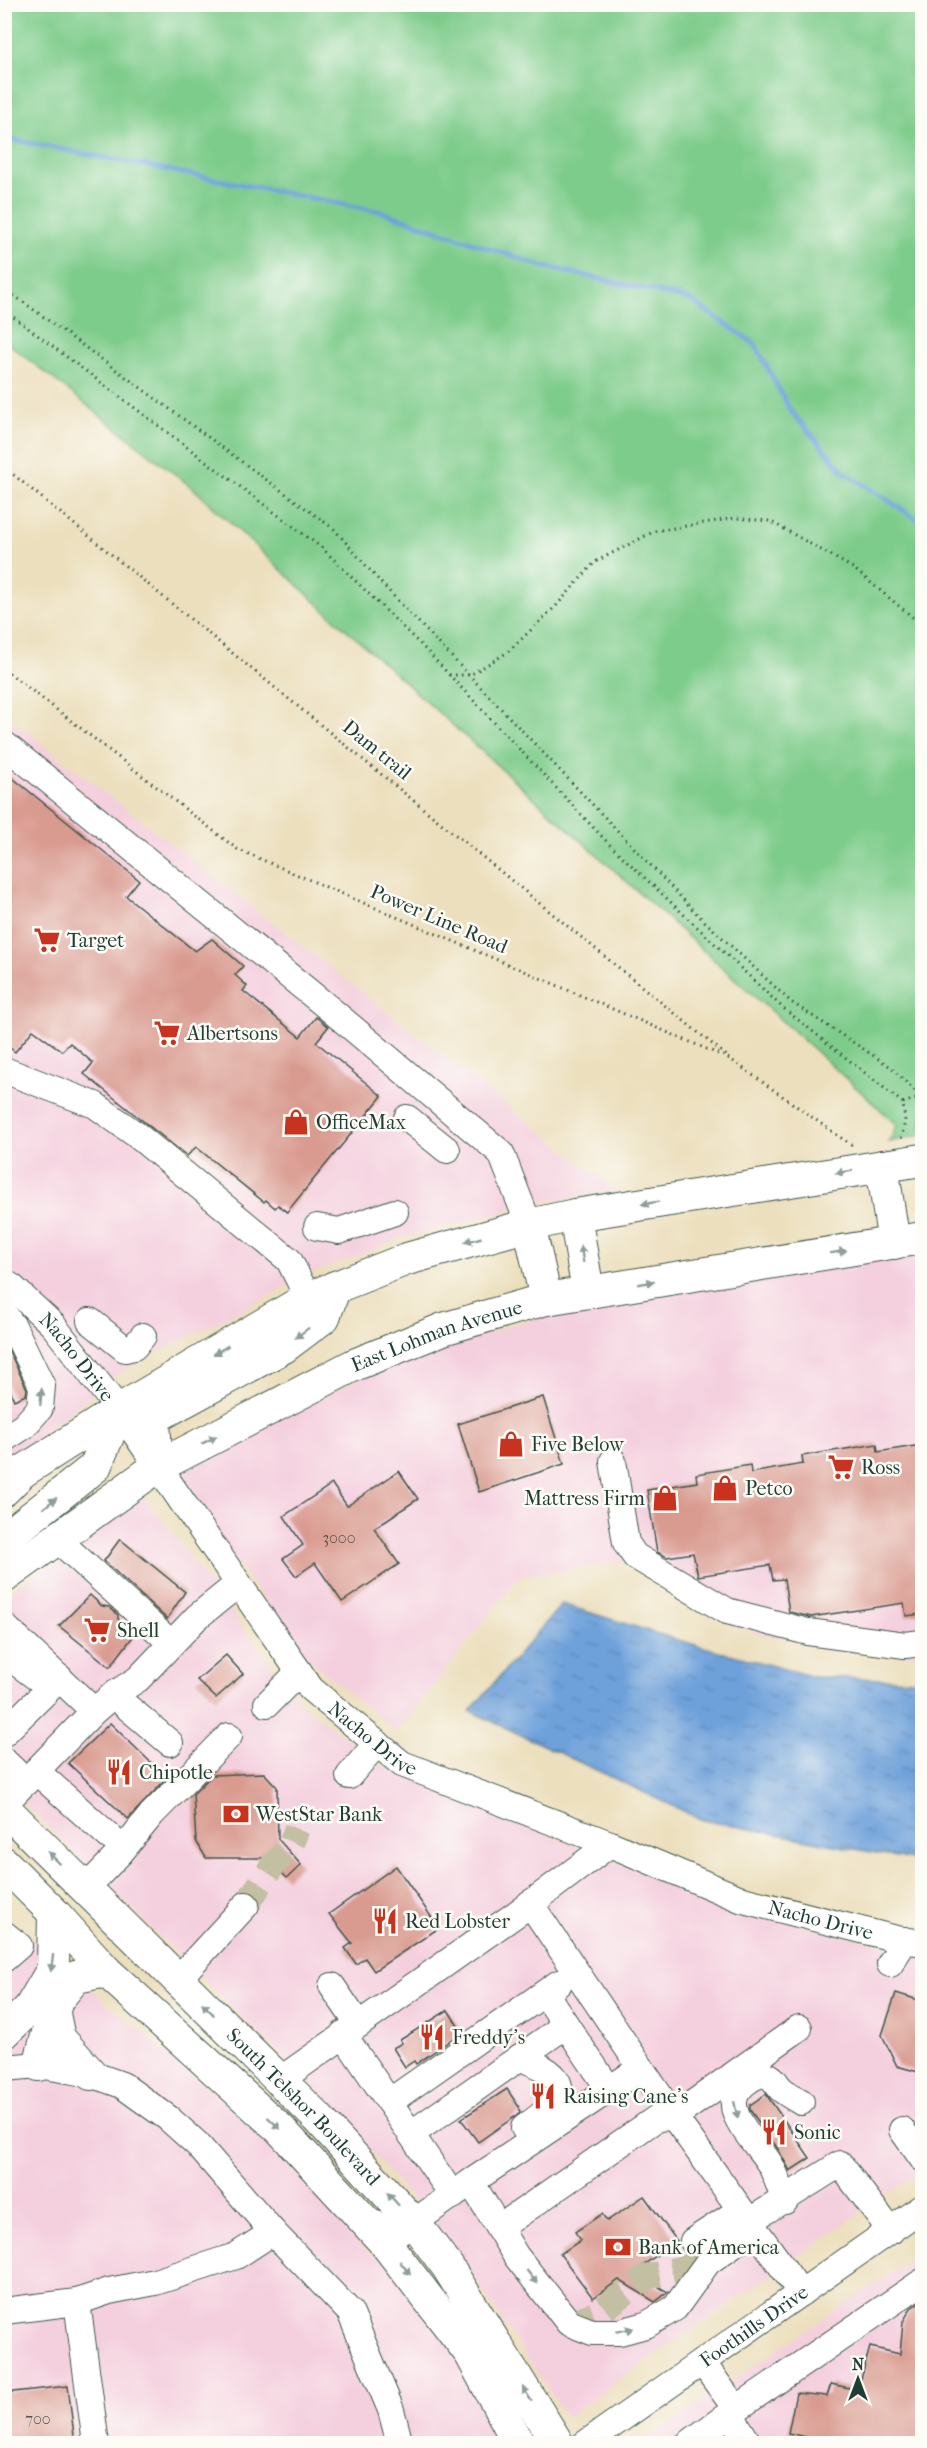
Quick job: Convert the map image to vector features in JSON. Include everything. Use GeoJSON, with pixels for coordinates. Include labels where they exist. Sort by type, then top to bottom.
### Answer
{"type":"FeatureCollection","features":[{"type":"Feature","properties":{"kind":"main road"},"geometry":{"type":"LineString","coordinates":[[4,1490],[22,1472],[119,1410],[322,1292],[407,1258],[575,1215],[922,1160]]}},
{"type":"Feature","properties":{"kind":"main road"},"geometry":{"type":"LineString","coordinates":[[882,1166],[908,1240]]}},
{"type":"Feature","properties":{"kind":"main road"},"geometry":{"type":"LineString","coordinates":[[575,1215],[588,1292]]}},
{"type":"Feature","properties":{"kind":"main road"},"geometry":{"type":"LineString","coordinates":[[529,1225],[546,1299]]}},
{"type":"Feature","properties":{"kind":"main road","name":"East Lohman Avenue"},"geometry":{"type":"LineString","coordinates":[[4,1577],[157,1467],[354,1365],[443,1329],[546,1299],[908,1240]]}},
{"type":"Feature","properties":{"kind":"main road"},"geometry":{"type":"LineString","coordinates":[[157,1467],[154,1422],[159,1415],[284,1347],[324,1317],[322,1292]]}},
{"type":"Feature","properties":{"kind":"main road"},"geometry":{"type":"LineString","coordinates":[[4,1539],[95,1467],[119,1410]]}},
{"type":"Feature","properties":{"kind":"main road","name":"South Telshor Boulevard"},"geometry":{"type":"LineString","coordinates":[[4,1806],[317,2117],[415,2224],[447,2266],[558,2444]]}},
{"type":"Feature","properties":{"kind":"main road","name":"South Telshor Boulevard"},"geometry":{"type":"LineString","coordinates":[[4,1863],[54,1912],[106,1971],[280,2129],[386,2244],[470,2353],[519,2444]]}},
{"type":"Feature","properties":{"kind":"main road"},"geometry":{"type":"LineString","coordinates":[[23,2066],[42,2011],[52,1969],[54,1912]]}},
{"type":"Feature","properties":{"kind":"main road"},"geometry":{"type":"LineString","coordinates":[[4,2033],[57,2001],[76,1977],[106,1971]]}},
{"type":"Feature","properties":{"kind":"main road"},"geometry":{"type":"LineString","coordinates":[[133,1995],[157,2003],[250,2081],[261,2084],[280,2080]]}},
{"type":"Feature","properties":{"kind":"main road"},"geometry":{"type":"LineString","coordinates":[[42,2011],[58,2038],[90,2074]]}},
{"type":"Feature","properties":{"kind":"street"},"geometry":{"type":"LineString","coordinates":[[4,744],[331,1010],[501,1153],[529,1225]]}},
{"type":"Feature","properties":{"kind":"street"},"geometry":{"type":"LineString","coordinates":[[4,1070],[95,1105],[290,1260],[322,1292]]}},
{"type":"Feature","properties":{"kind":"street"},"geometry":{"type":"LineString","coordinates":[[407,1118],[447,1150]]}},
{"type":"Feature","properties":{"kind":"street"},"geometry":{"type":"LineString","coordinates":[[317,1227],[339,1231],[395,1212]]}},
{"type":"Feature","properties":{"kind":"street","name":"Nacho Drive"},"geometry":{"type":"LineString","coordinates":[[4,1282],[52,1325],[119,1410],[311,1689],[402,1764],[610,1844],[743,1900],[914,1942]]}},
{"type":"Feature","properties":{"kind":"street"},"geometry":{"type":"LineString","coordinates":[[4,1314],[13,1326],[42,1386],[40,1407],[24,1426],[4,1439]]}},
{"type":"Feature","properties":{"kind":"street"},"geometry":{"type":"LineString","coordinates":[[90,1321],[125,1349],[134,1347],[142,1336]]}},
{"type":"Feature","properties":{"kind":"street"},"geometry":{"type":"LineString","coordinates":[[613,1461],[626,1543],[635,1556],[727,1611],[808,1632],[905,1645],[922,1643]]}},
{"type":"Feature","properties":{"kind":"street"},"geometry":{"type":"LineString","coordinates":[[57,1539],[171,1643]]}},
{"type":"Feature","properties":{"kind":"street"},"geometry":{"type":"LineString","coordinates":[[4,1806],[103,1702],[138,1678],[197,1617],[238,1584]]}},
{"type":"Feature","properties":{"kind":"street"},"geometry":{"type":"LineString","coordinates":[[4,1626],[55,1683]]}},
{"type":"Feature","properties":{"kind":"street"},"geometry":{"type":"LineString","coordinates":[[4,1653],[55,1683],[103,1702],[170,1743]]}},
{"type":"Feature","properties":{"kind":"street"},"geometry":{"type":"LineString","coordinates":[[267,1704],[299,1672]]}},
{"type":"Feature","properties":{"kind":"street"},"geometry":{"type":"LineString","coordinates":[[4,1733],[55,1683]]}},
{"type":"Feature","properties":{"kind":"street"},"geometry":{"type":"LineString","coordinates":[[86,1888],[120,1853],[152,1814],[229,1736]]}},
{"type":"Feature","properties":{"kind":"street"},"geometry":{"type":"LineString","coordinates":[[349,1776],[377,1743]]}},
{"type":"Feature","properties":{"kind":"street"},"geometry":{"type":"LineString","coordinates":[[4,1761],[31,1777],[110,1837]]}},
{"type":"Feature","properties":{"kind":"street"},"geometry":{"type":"LineString","coordinates":[[280,2080],[610,1844]]}},
{"type":"Feature","properties":{"kind":"street"},"geometry":{"type":"LineString","coordinates":[[530,1903],[674,2117],[801,2293]]}},
{"type":"Feature","properties":{"kind":"street"},"geometry":{"type":"LineString","coordinates":[[178,1979],[246,1905]]}},
{"type":"Feature","properties":{"kind":"street"},"geometry":{"type":"LineString","coordinates":[[4,1934],[19,1946],[4,1959]]}},
{"type":"Feature","properties":{"kind":"street"},"geometry":{"type":"LineString","coordinates":[[890,1964],[914,1942]]}},
{"type":"Feature","properties":{"kind":"street"},"geometry":{"type":"LineString","coordinates":[[389,2102],[576,1971]]}},
{"type":"Feature","properties":{"kind":"street"},"geometry":{"type":"LineString","coordinates":[[332,1986],[351,2029],[389,2102],[411,2134],[500,2228],[516,2256],[569,2323],[592,2332],[620,2332],[646,2325],[675,2308],[708,2262],[742,2238],[748,2222],[767,2209],[785,2201],[840,2164],[891,2231]]}},
{"type":"Feature","properties":{"kind":"street"},"geometry":{"type":"LineString","coordinates":[[545,1993],[609,2089]]}},
{"type":"Feature","properties":{"kind":"street"},"geometry":{"type":"LineString","coordinates":[[411,2134],[566,2025]]}},
{"type":"Feature","properties":{"kind":"street"},"geometry":{"type":"LineString","coordinates":[[500,2228],[657,2118],[674,2117],[799,2028]]}},
{"type":"Feature","properties":{"kind":"street"},"geometry":{"type":"LineString","coordinates":[[462,2189],[458,2175],[475,2160],[536,2119],[559,2097],[559,2088],[553,2076],[540,2066],[530,2064],[520,2057]]}},
{"type":"Feature","properties":{"kind":"street"},"geometry":{"type":"LineString","coordinates":[[23,2066],[90,2074],[122,2085],[168,2118],[197,2144],[273,2232],[350,2312],[391,2410],[400,2444]]}},
{"type":"Feature","properties":{"kind":"street"},"geometry":{"type":"LineString","coordinates":[[364,2220],[400,2232],[415,2224],[462,2189],[641,2068]]}},
{"type":"Feature","properties":{"kind":"street"},"geometry":{"type":"LineString","coordinates":[[785,2201],[771,2166],[736,2117],[734,2100],[736,2092],[742,2085],[760,2074],[773,2078],[780,2089],[801,2102]]}},
{"type":"Feature","properties":{"kind":"street"},"geometry":{"type":"LineString","coordinates":[[902,2130],[922,2158]]}},
{"type":"Feature","properties":{"kind":"street","name":"Foothills Drive"},"geometry":{"type":"LineString","coordinates":[[585,2444],[922,2208]]}},
{"type":"Feature","properties":{"kind":"street"},"geometry":{"type":"LineString","coordinates":[[693,2241],[728,2218],[748,2222]]}},
{"type":"Feature","properties":{"kind":"street"},"geometry":{"type":"LineString","coordinates":[[4,2311],[77,2302],[109,2291],[239,2261],[273,2232]]}},
{"type":"Feature","properties":{"kind":"street"},"geometry":{"type":"LineString","coordinates":[[688,2444],[922,2282]]}},
{"type":"Feature","properties":{"kind":"street"},"geometry":{"type":"LineString","coordinates":[[77,2302],[96,2444]]}},
{"type":"Feature","properties":{"kind":"street"},"geometry":{"type":"LineString","coordinates":[[702,2362],[733,2411],[749,2444]]}},
{"type":"Feature","properties":{"kind":"path"},"geometry":{"type":"LineString","coordinates":[[4,288],[334,529],[382,584],[699,916],[791,1002],[891,1067],[922,1097],[903,1103]]}},
{"type":"Feature","properties":{"kind":"path"},"geometry":{"type":"LineString","coordinates":[[4,310],[322,548],[449,675],[609,844],[774,1000],[903,1103],[905,1121],[900,1144],[882,1166]]}},
{"type":"Feature","properties":{"kind":"path","name":"Dam trail"},"geometry":{"type":"LineString","coordinates":[[4,467],[730,1059]]}},
{"type":"Feature","properties":{"kind":"path"},"geometry":{"type":"LineString","coordinates":[[449,675],[470,675],[508,652],[557,604],[595,562],[655,531],[735,518],[770,521],[853,568],[922,625]]}},
{"type":"Feature","properties":{"kind":"path","name":"Power Line Road"},"geometry":{"type":"LineString","coordinates":[[4,669],[237,849],[730,1059],[882,1166]]}},
{"type":"Feature","properties":{"kind":"shaded area"},"geometry":{"type":"Polygon","coordinates":[[[4,714],[617,1191],[539,1202],[402,1238],[316,1272],[123,1370],[5,1463],[4,714]]]}},
{"type":"Feature","properties":{"kind":"shaded area"},"geometry":{"type":"Polygon","coordinates":[[[922,1252],[922,1654],[827,1650],[731,1626],[629,1561],[520,1576],[396,1732],[305,1656],[173,1473],[380,1368],[551,1313],[922,1252]]]}},
{"type":"Feature","properties":{"kind":"shaded area"},"geometry":{"type":"Polygon","coordinates":[[[144,1497],[301,1704],[380,1764],[489,1811],[743,1911],[922,1954],[922,2170],[566,2417],[458,2253],[331,2104],[5,1785],[4,1596],[144,1497]]]}},
{"type":"Feature","properties":{"kind":"shaded area"},"geometry":{"type":"Polygon","coordinates":[[[4,1915],[229,2106],[304,2182],[368,2253],[386,2244],[519,2443],[5,2443],[4,1915]]]}},
{"type":"Feature","properties":{"kind":"shaded area"},"geometry":{"type":"Polygon","coordinates":[[[922,2252],[922,2443],[642,2443],[922,2252]]]}},
{"type":"Feature","properties":{"kind":"green space"},"geometry":{"type":"Polygon","coordinates":[[[4,5],[922,5],[922,1135],[889,1142],[897,1125],[881,1110],[319,605],[194,489],[5,341],[4,5]]]}},
{"type":"Feature","properties":{"kind":"water"},"geometry":{"type":"Polygon","coordinates":[[[562,1604],[678,1640],[814,1677],[922,1680],[922,1859],[913,1860],[703,1820],[470,1711],[562,1604]]]}},
{"type":"Feature","properties":{"kind":"building"},"geometry":{"type":"Polygon","coordinates":[[[4,771],[139,880],[126,896],[195,951],[212,939],[243,966],[235,975],[247,986],[243,991],[300,1037],[316,1017],[328,1027],[316,1042],[382,1096],[287,1212],[278,1205],[275,1208],[266,1200],[264,1202],[196,1147],[187,1156],[84,1074],[93,1063],[70,1043],[62,1051],[33,1030],[15,1052],[4,1043],[4,771]]]}},
{"type":"Feature","properties":{"kind":"building"},"geometry":{"type":"Polygon","coordinates":[[[7,1347],[27,1389],[26,1395],[14,1400],[4,1376],[4,1348],[7,1347]]]}},
{"type":"Feature","properties":{"kind":"building","name":"Five Below"},"geometry":{"type":"Polygon","coordinates":[[[543,1397],[564,1464],[479,1492],[458,1424],[543,1397]]]}},
{"type":"Feature","properties":{"kind":"building"},"geometry":{"type":"Polygon","coordinates":[[[877,1444],[878,1452],[922,1445],[922,1614],[906,1616],[904,1603],[811,1617],[789,1612],[784,1579],[773,1580],[770,1565],[698,1576],[693,1553],[667,1557],[657,1552],[647,1490],[697,1482],[696,1474],[750,1465],[751,1473],[803,1464],[802,1456],[877,1444]]]}},
{"type":"Feature","properties":{"kind":"building"},"geometry":{"type":"Polygon","coordinates":[[[399,1471],[418,1499],[374,1528],[399,1564],[342,1602],[315,1563],[296,1576],[283,1559],[303,1545],[284,1516],[332,1484],[347,1506],[399,1471]]]}},
{"type":"Feature","properties":{"kind":"building","name":"Shell"},"geometry":{"type":"Polygon","coordinates":[[[120,1539],[185,1592],[167,1619],[104,1561],[120,1539]]]}},
{"type":"Feature","properties":{"kind":"building","name":"Shell"},"geometry":{"type":"Polygon","coordinates":[[[90,1595],[102,1606],[109,1607],[118,1615],[118,1619],[135,1634],[110,1667],[59,1626],[90,1595]]]}},
{"type":"Feature","properties":{"kind":"building"},"geometry":{"type":"Polygon","coordinates":[[[226,1655],[243,1674],[216,1698],[197,1680],[226,1655]]]}},
{"type":"Feature","properties":{"kind":"building","name":"Chipotle"},"geometry":{"type":"Polygon","coordinates":[[[110,1723],[167,1778],[128,1819],[68,1763],[110,1723]]]}},
{"type":"Feature","properties":{"kind":"building","name":"WestStar Bank"},"geometry":{"type":"Polygon","coordinates":[[[264,1773],[277,1787],[278,1839],[301,1865],[287,1878],[266,1858],[206,1858],[196,1841],[193,1794],[212,1775],[264,1773]]]}},
{"type":"Feature","properties":{"kind":"building","name":"Red Lobster"},"geometry":{"type":"Polygon","coordinates":[[[396,1866],[439,1928],[374,1971],[365,1958],[356,1964],[345,1948],[352,1943],[329,1914],[396,1866]]]}},
{"type":"Feature","properties":{"kind":"building"},"geometry":{"type":"Polygon","coordinates":[[[896,1993],[922,2001],[922,2073],[897,2066],[882,2035],[896,1993]]]}},
{"type":"Feature","properties":{"kind":"building","name":"Freddy's"},"geometry":{"type":"Polygon","coordinates":[[[448,2010],[462,2032],[416,2064],[414,2061],[405,2067],[393,2048],[402,2043],[400,2040],[448,2010]]]}},
{"type":"Feature","properties":{"kind":"building"},"geometry":{"type":"Polygon","coordinates":[[[507,2089],[519,2107],[520,2113],[478,2142],[461,2119],[507,2089]]]}},
{"type":"Feature","properties":{"kind":"building","name":"Sonic"},"geometry":{"type":"Polygon","coordinates":[[[766,2094],[810,2158],[790,2171],[778,2149],[750,2110],[750,2105],[766,2094]]]}},
{"type":"Feature","properties":{"kind":"building","name":"Bank of America"},"geometry":{"type":"Polygon","coordinates":[[[644,2196],[677,2241],[639,2268],[648,2281],[668,2292],[655,2302],[619,2280],[593,2298],[560,2254],[581,2240],[575,2232],[602,2214],[607,2221],[644,2196]]]}},
{"type":"Feature","properties":{"kind":"building"},"geometry":{"type":"Polygon","coordinates":[[[922,2300],[922,2444],[835,2444],[788,2433],[796,2393],[827,2396],[831,2384],[858,2390],[870,2347],[900,2354],[903,2322],[911,2308],[922,2300]]]}},
{"type":"Feature","properties":{"kind":"building"},"geometry":{"type":"Polygon","coordinates":[[[68,2386],[75,2444],[4,2444],[4,2393],[68,2386]]]}},
{"type":"Feature","properties":{"kind":"waterway"},"geometry":{"type":"LineString","coordinates":[[4,138],[383,212],[542,266],[689,299],[755,344],[790,410],[844,472],[922,522]]}},
{"type":"Feature","properties":{"kind":"tunnel"},"geometry":{"type":"LineString","coordinates":[[246,1905],[273,1865],[288,1850],[297,1829]]}},
{"type":"Feature","properties":{"kind":"tunnel"},"geometry":{"type":"LineString","coordinates":[[569,2323],[598,2313],[646,2277],[708,2262]]}},
{"type":"Feature","properties":{"kind":"place","name":"Target"},"geometry":{"type":"Point","coordinates":[47,940]}},
{"type":"Feature","properties":{"kind":"place","name":"Albertsons"},"geometry":{"type":"Point","coordinates":[167,1033]}},
{"type":"Feature","properties":{"kind":"place","name":"OfficeMax"},"geometry":{"type":"Point","coordinates":[296,1122]}},
{"type":"Feature","properties":{"kind":"place","name":"Five Below"},"geometry":{"type":"Point","coordinates":[511,1444]}},
{"type":"Feature","properties":{"kind":"place","name":"Ross"},"geometry":{"type":"Point","coordinates":[841,1467]}},
{"type":"Feature","properties":{"kind":"place","name":"Petco"},"geometry":{"type":"Point","coordinates":[725,1488]}},
{"type":"Feature","properties":{"kind":"place","name":"Mattress Firm"},"geometry":{"type":"Point","coordinates":[665,1498]}},
{"type":"Feature","properties":{"kind":"place","name":"Shell"},"geometry":{"type":"Point","coordinates":[97,1630]}},
{"type":"Feature","properties":{"kind":"place","name":"Chipotle"},"geometry":{"type":"Point","coordinates":[119,1772]}},
{"type":"Feature","properties":{"kind":"place","name":"WestStar Bank"},"geometry":{"type":"Point","coordinates":[236,1814]}},
{"type":"Feature","properties":{"kind":"place","name":"Red Lobster"},"geometry":{"type":"Point","coordinates":[385,1921]}},
{"type":"Feature","properties":{"kind":"place","name":"Freddy's"},"geometry":{"type":"Point","coordinates":[432,2037]}},
{"type":"Feature","properties":{"kind":"place","name":"Raising Cane's"},"geometry":{"type":"Point","coordinates":[543,2096]}},
{"type":"Feature","properties":{"kind":"place","name":"Sonic"},"geometry":{"type":"Point","coordinates":[774,2132]}},
{"type":"Feature","properties":{"kind":"place","name":"Bank of America"},"geometry":{"type":"Point","coordinates":[618,2247]}}]}
